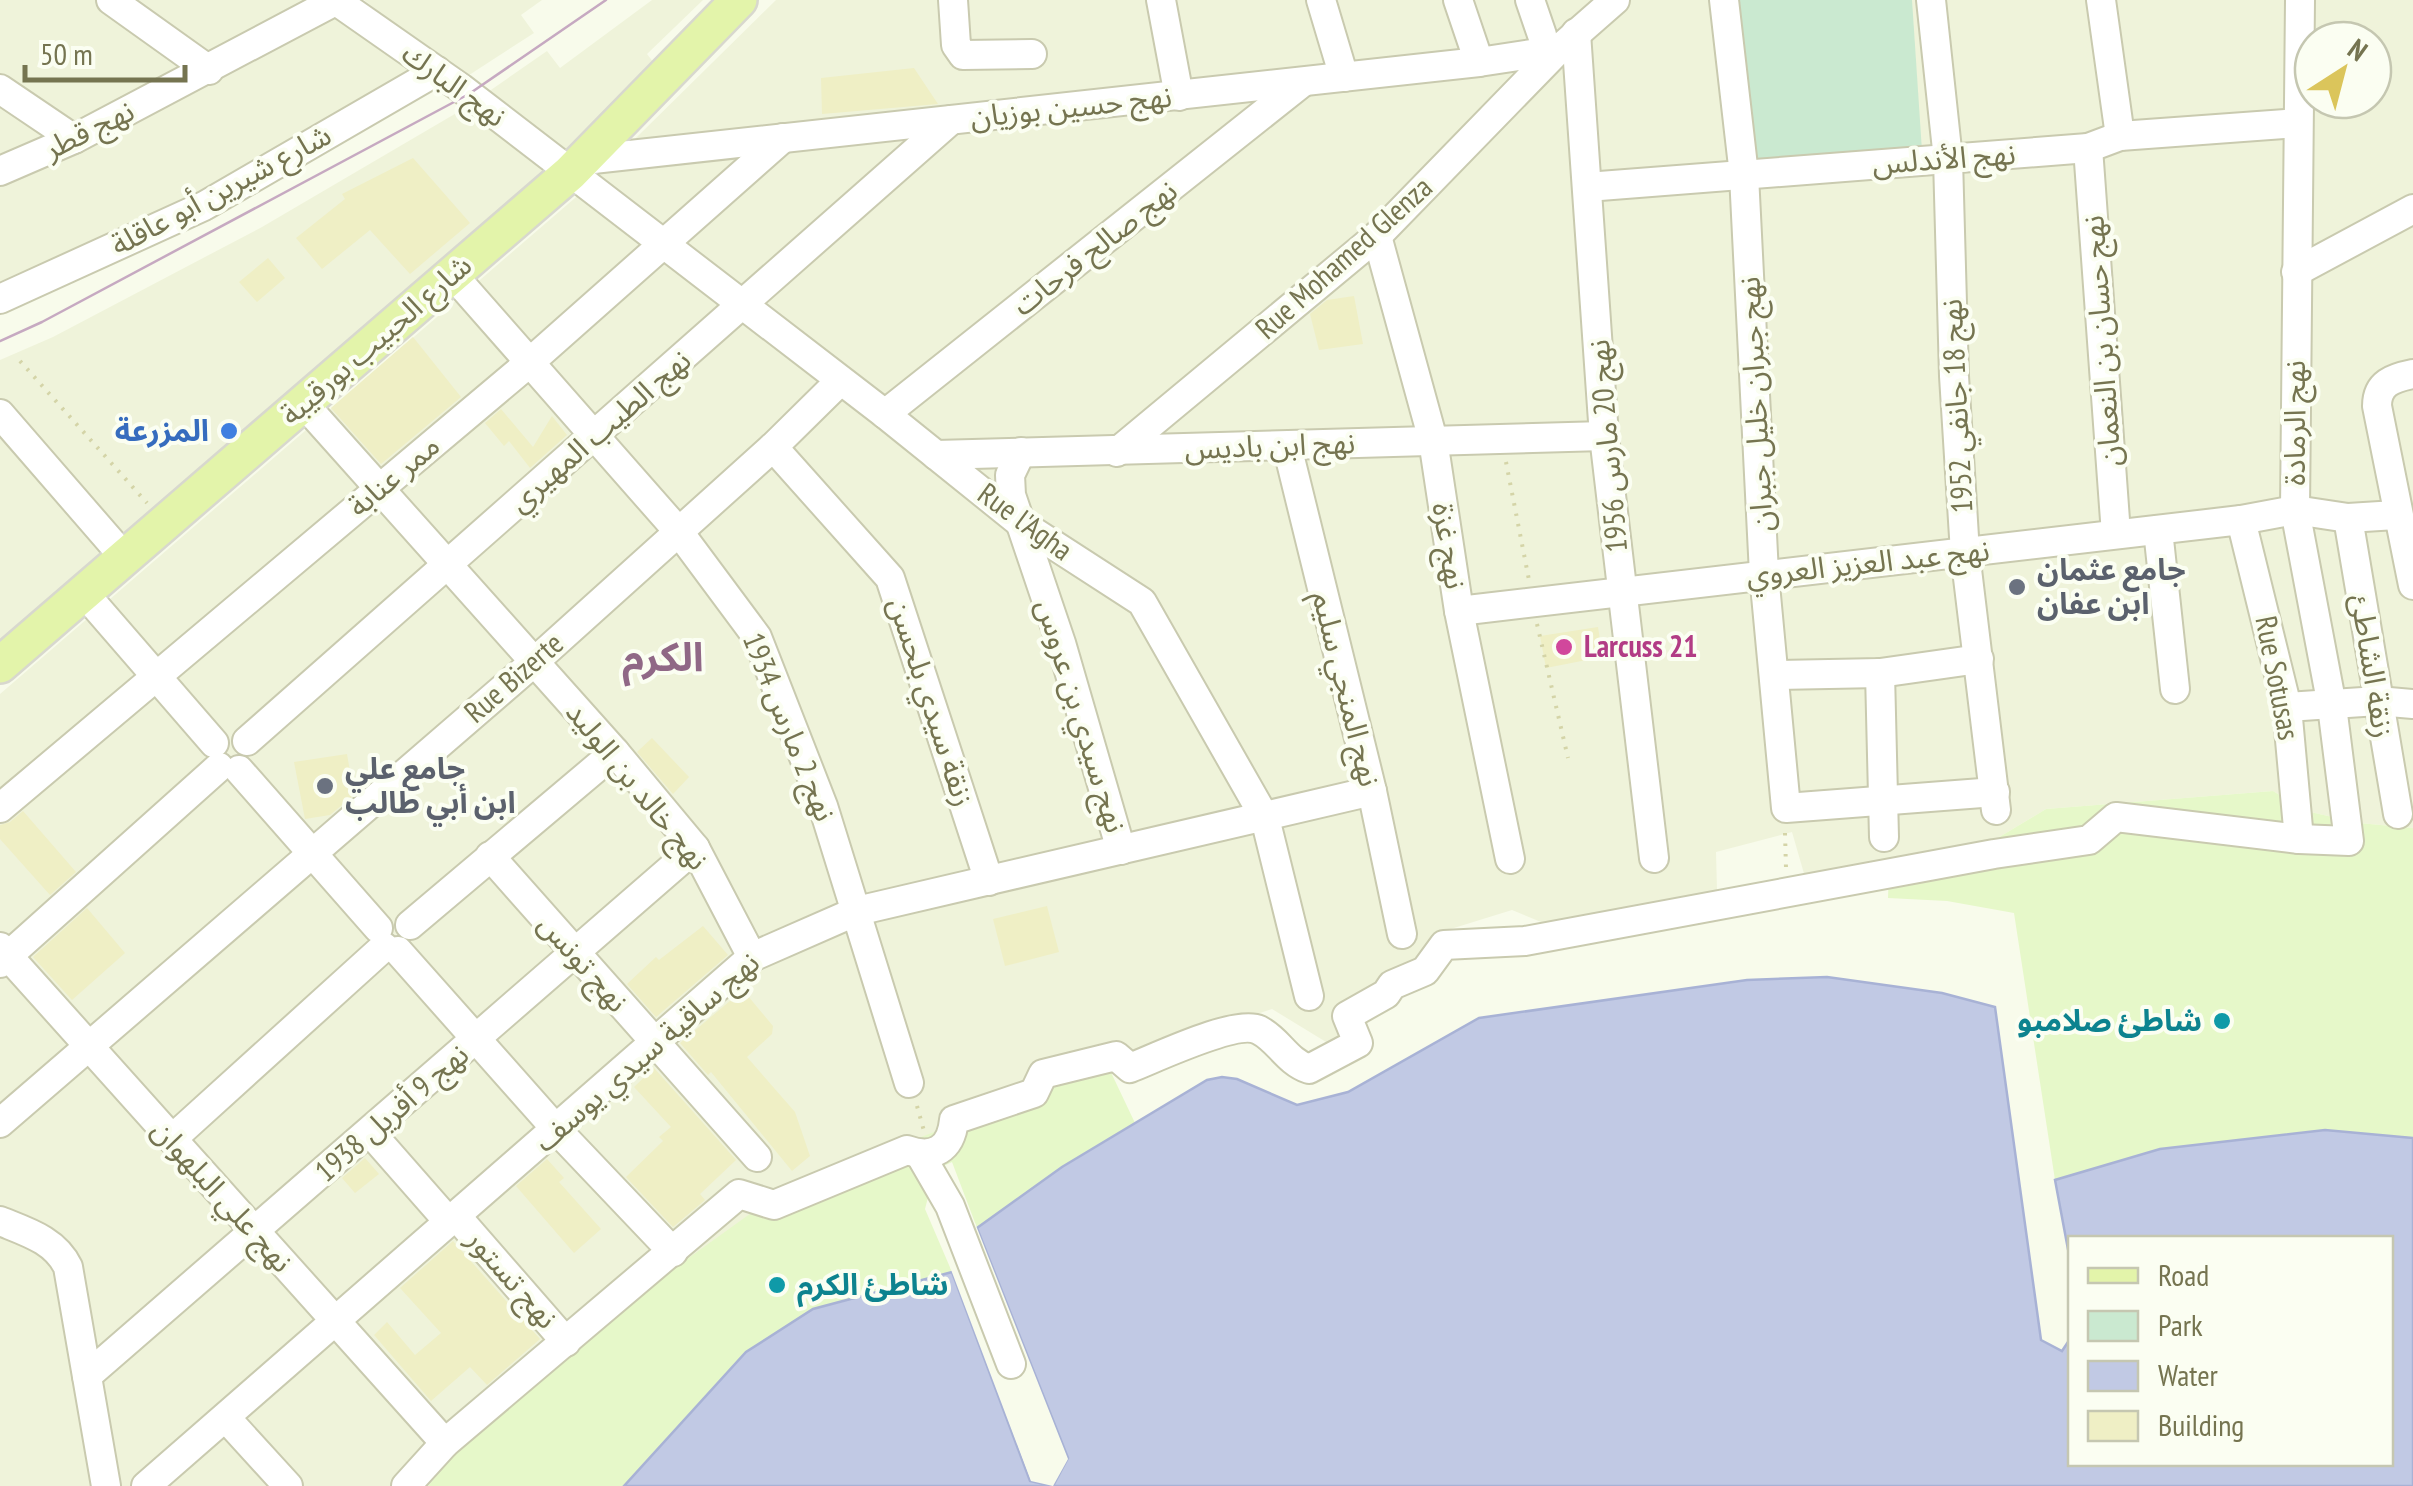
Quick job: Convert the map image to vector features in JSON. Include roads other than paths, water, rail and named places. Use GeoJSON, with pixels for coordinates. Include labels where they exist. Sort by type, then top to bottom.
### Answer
{"type":"FeatureCollection","features":[{"type":"Feature","properties":{"kind":"main road","name":"شارع الحبيب بورقيبة"},"geometry":{"type":"LineString","coordinates":[[0,665],[577,166],[739,0]]}},
{"type":"Feature","properties":{"kind":"street"},"geometry":{"type":"LineString","coordinates":[[110,0],[209,70]]}},
{"type":"Feature","properties":{"kind":"street","name":"نهج قطر"},"geometry":{"type":"LineString","coordinates":[[0,171],[74,140],[335,0]]}},
{"type":"Feature","properties":{"kind":"street","name":"نهج البارك"},"geometry":{"type":"LineString","coordinates":[[335,0],[577,166]]}},
{"type":"Feature","properties":{"kind":"street"},"geometry":{"type":"LineString","coordinates":[[954,0],[956,45],[963,55],[1032,54]]}},
{"type":"Feature","properties":{"kind":"street"},"geometry":{"type":"LineString","coordinates":[[1161,0],[1179,96]]}},
{"type":"Feature","properties":{"kind":"street"},"geometry":{"type":"LineString","coordinates":[[1322,0],[1344,76]]}},
{"type":"Feature","properties":{"kind":"street"},"geometry":{"type":"LineString","coordinates":[[1458,0],[1479,62]]}},
{"type":"Feature","properties":{"kind":"street","name":"نهج 20 مارس 1956"},"geometry":{"type":"LineString","coordinates":[[1530,0],[1558,40],[1587,188],[1604,436],[1654,858]]}},
{"type":"Feature","properties":{"kind":"street","name":"Rue Mohamed Glenza"},"geometry":{"type":"LineString","coordinates":[[1117,452],[1377,236],[1558,40],[1615,0]]}},
{"type":"Feature","properties":{"kind":"street","name":"نهج جبران خليل جبران"},"geometry":{"type":"LineString","coordinates":[[1724,0],[1744,174],[1764,574],[1786,808],[1884,801]]}},
{"type":"Feature","properties":{"kind":"street","name":"نهج 18 جانفي 1952"},"geometry":{"type":"LineString","coordinates":[[1884,801],[1995,802],[1964,553],[1948,159],[1930,0]]}},
{"type":"Feature","properties":{"kind":"street"},"geometry":{"type":"LineString","coordinates":[[2102,0],[2120,136]]}},
{"type":"Feature","properties":{"kind":"street","name":"نهج الرمادة"},"geometry":{"type":"LineString","coordinates":[[2300,0],[2295,510],[2332,706],[2349,841],[2300,839]]}},
{"type":"Feature","properties":{"kind":"street","name":"نهج حسين بوزيان"},"geometry":{"type":"LineString","coordinates":[[577,166],[783,138],[1479,62],[1558,40]]}},
{"type":"Feature","properties":{"kind":"street","name":"شارع شيرين أبو عاقلة"},"geometry":{"type":"LineString","coordinates":[[0,299],[204,206],[437,71]]}},
{"type":"Feature","properties":{"kind":"street","name":"نهج صالح فرحات"},"geometry":{"type":"LineString","coordinates":[[885,414],[1305,81]]}},
{"type":"Feature","properties":{"kind":"street"},"geometry":{"type":"LineString","coordinates":[[0,89],[74,140]]}},
{"type":"Feature","properties":{"kind":"street","name":"نهج الطيب المهيري"},"geometry":{"type":"LineString","coordinates":[[224,760],[230,733],[247,742],[952,120]]}},
{"type":"Feature","properties":{"kind":"street","name":"نهج الأندلس"},"geometry":{"type":"LineString","coordinates":[[1587,188],[2088,148],[2120,136],[2298,123]]}},
{"type":"Feature","properties":{"kind":"street","name":"ممر عنابة"},"geometry":{"type":"LineString","coordinates":[[0,808],[529,363],[783,138]]}},
{"type":"Feature","properties":{"kind":"street","name":"نهج حسان بن النعمان"},"geometry":{"type":"LineString","coordinates":[[2088,148],[2116,534]]}},
{"type":"Feature","properties":{"kind":"street","name":"Rue l'Agha"},"geometry":{"type":"LineString","coordinates":[[577,166],[662,243],[1023,525],[1142,602],[1266,818],[1309,996]]}},
{"type":"Feature","properties":{"kind":"street"},"geometry":{"type":"LineString","coordinates":[[2296,272],[2413,208]]}},
{"type":"Feature","properties":{"kind":"street","name":"نهج غزة"},"geometry":{"type":"LineString","coordinates":[[1377,236],[1433,440],[1459,611],[1510,858]]}},
{"type":"Feature","properties":{"kind":"street","name":"نهج 2 مارس 1934"},"geometry":{"type":"LineString","coordinates":[[452,274],[678,532],[746,620],[762,648],[823,806],[910,1083]]}},
{"type":"Feature","properties":{"kind":"street"},"geometry":{"type":"LineString","coordinates":[[2412,573],[2396,515],[2377,398],[2388,381],[2413,374]]}},
{"type":"Feature","properties":{"kind":"street","name":"Rue Bizerte"},"geometry":{"type":"LineString","coordinates":[[0,1124],[534,662],[773,447],[840,381]]}},
{"type":"Feature","properties":{"kind":"street","name":"نهج خالد بن الوليد"},"geometry":{"type":"LineString","coordinates":[[303,403],[615,752],[695,848],[752,957]]}},
{"type":"Feature","properties":{"kind":"street"},"geometry":{"type":"LineString","coordinates":[[0,414],[125,558]]}},
{"type":"Feature","properties":{"kind":"street","name":"نهج ابن باديس"},"geometry":{"type":"LineString","coordinates":[[936,454],[1604,436]]}},
{"type":"Feature","properties":{"kind":"street","name":"نهج المنجي سليم"},"geometry":{"type":"LineString","coordinates":[[1286,446],[1372,792],[1402,934]]}},
{"type":"Feature","properties":{"kind":"street","name":"زنقة سيدي بلحسن"},"geometry":{"type":"LineString","coordinates":[[773,447],[890,578],[988,880]]}},
{"type":"Feature","properties":{"kind":"street","name":"نهج سيدي بن عروس"},"geometry":{"type":"LineString","coordinates":[[1021,452],[1009,486],[1121,850]]}},
{"type":"Feature","properties":{"kind":"street","name":"نهج عبد العزيز العروي"},"geometry":{"type":"LineString","coordinates":[[1459,611],[2241,520],[2295,510],[2348,518],[2396,515]]}},
{"type":"Feature","properties":{"kind":"street","name":"زنقة الشاطئ"},"geometry":{"type":"LineString","coordinates":[[2348,518],[2398,814]]}},
{"type":"Feature","properties":{"kind":"street","name":"Rue Sotusas"},"geometry":{"type":"LineString","coordinates":[[2241,520],[2288,706],[2300,839]]}},
{"type":"Feature","properties":{"kind":"street"},"geometry":{"type":"LineString","coordinates":[[2158,530],[2175,689]]}},
{"type":"Feature","properties":{"kind":"street"},"geometry":{"type":"LineString","coordinates":[[84,593],[224,760],[312,852],[386,942],[674,1252]]}},
{"type":"Feature","properties":{"kind":"street"},"geometry":{"type":"LineString","coordinates":[[1775,675],[1880,672],[1979,659]]}},
{"type":"Feature","properties":{"kind":"street"},"geometry":{"type":"LineString","coordinates":[[1880,672],[1884,837]]}},
{"type":"Feature","properties":{"kind":"street"},"geometry":{"type":"LineString","coordinates":[[2288,706],[2378,700],[2413,704]]}},
{"type":"Feature","properties":{"kind":"street"},"geometry":{"type":"LineString","coordinates":[[172,1139],[386,942],[393,916],[410,925],[615,752]]}},
{"type":"Feature","properties":{"kind":"street"},"geometry":{"type":"LineString","coordinates":[[3,956],[224,760]]}},
{"type":"Feature","properties":{"kind":"street","name":"نهج ساقية سيدي يوسف"},"geometry":{"type":"LineString","coordinates":[[146,1486],[752,957],[857,911],[1372,792]]}},
{"type":"Feature","properties":{"kind":"street"},"geometry":{"type":"LineString","coordinates":[[406,1486],[445,1443],[739,1194],[774,1205],[906,1150],[926,1155],[945,1145],[955,1119],[1034,1094],[1043,1074],[1116,1056],[1130,1068],[1228,1031],[1253,1027],[1270,1036],[1296,1064],[1308,1069],[1358,1043],[1347,1016],[1386,994],[1392,984],[1425,971],[1444,945],[1525,942],[1994,854],[2089,840],[2116,816],[2300,839]]}},
{"type":"Feature","properties":{"kind":"street","name":"نهج 9 أفريل 1938"},"geometry":{"type":"LineString","coordinates":[[87,1376],[695,848]]}},
{"type":"Feature","properties":{"kind":"street","name":"نهج تونس"},"geometry":{"type":"LineString","coordinates":[[490,856],[757,1157]]}},
{"type":"Feature","properties":{"kind":"street","name":"نهج علي البلهوان"},"geometry":{"type":"LineString","coordinates":[[3,956],[88,1045],[445,1443]]}},
{"type":"Feature","properties":{"kind":"street","name":"نهج تستور"},"geometry":{"type":"LineString","coordinates":[[370,1132],[566,1342]]}},
{"type":"Feature","properties":{"kind":"street"},"geometry":{"type":"LineString","coordinates":[[926,1155],[950,1206],[1011,1364]]}},
{"type":"Feature","properties":{"kind":"street"},"geometry":{"type":"LineString","coordinates":[[0,1221],[39,1238],[61,1254],[68,1267],[106,1486]]}},
{"type":"Feature","properties":{"kind":"street"},"geometry":{"type":"LineString","coordinates":[[226,1418],[288,1486]]}},
{"type":"Feature","properties":{"kind":"water"},"geometry":{"type":"Polygon","coordinates":[[[1827,977],[1942,993],[1995,1007],[2041,1340],[2062,1351],[2068,1342],[2068,1466],[2393,1466],[2393,1236],[2068,1236],[2068,1249],[2055,1180],[2160,1149],[2325,1130],[2413,1138],[2413,1486],[1053,1486],[1068,1458],[977,1228],[1062,1167],[1207,1080],[1237,1079],[1297,1105],[1348,1092],[1479,1018],[1747,980],[1827,977]]]}},
{"type":"Feature","properties":{"kind":"water"},"geometry":{"type":"Polygon","coordinates":[[[952,1272],[1030,1481],[1053,1486],[624,1486],[746,1352],[813,1309],[952,1272]]]}},
{"type":"Feature","properties":{"kind":"tram line"},"geometry":{"type":"LineString","coordinates":[[0,341],[469,94],[606,0]]}},
{"type":"Feature","properties":{"kind":"place","name":"المزرعة"},"geometry":{"type":"Point","coordinates":[229,431]}},
{"type":"Feature","properties":{"kind":"place","name":"جامع عثمان ابن عفان"},"geometry":{"type":"Point","coordinates":[2017,587]}},
{"type":"Feature","properties":{"kind":"place","name":"Larcuss 21"},"geometry":{"type":"Point","coordinates":[1564,647]}},
{"type":"Feature","properties":{"kind":"place","name":"جامع علي ابن أبي طالب"},"geometry":{"type":"Point","coordinates":[325,786]}},
{"type":"Feature","properties":{"kind":"place","name":"شاطئ صلامبو"},"geometry":{"type":"Point","coordinates":[2222,1021]}},
{"type":"Feature","properties":{"kind":"place","name":"شاطئ الکرم"},"geometry":{"type":"Point","coordinates":[777,1285]}},
{"type":"Feature","properties":{"kind":"district","name":"الكرم"},"geometry":{"type":"Point","coordinates":[663,657]}}]}
